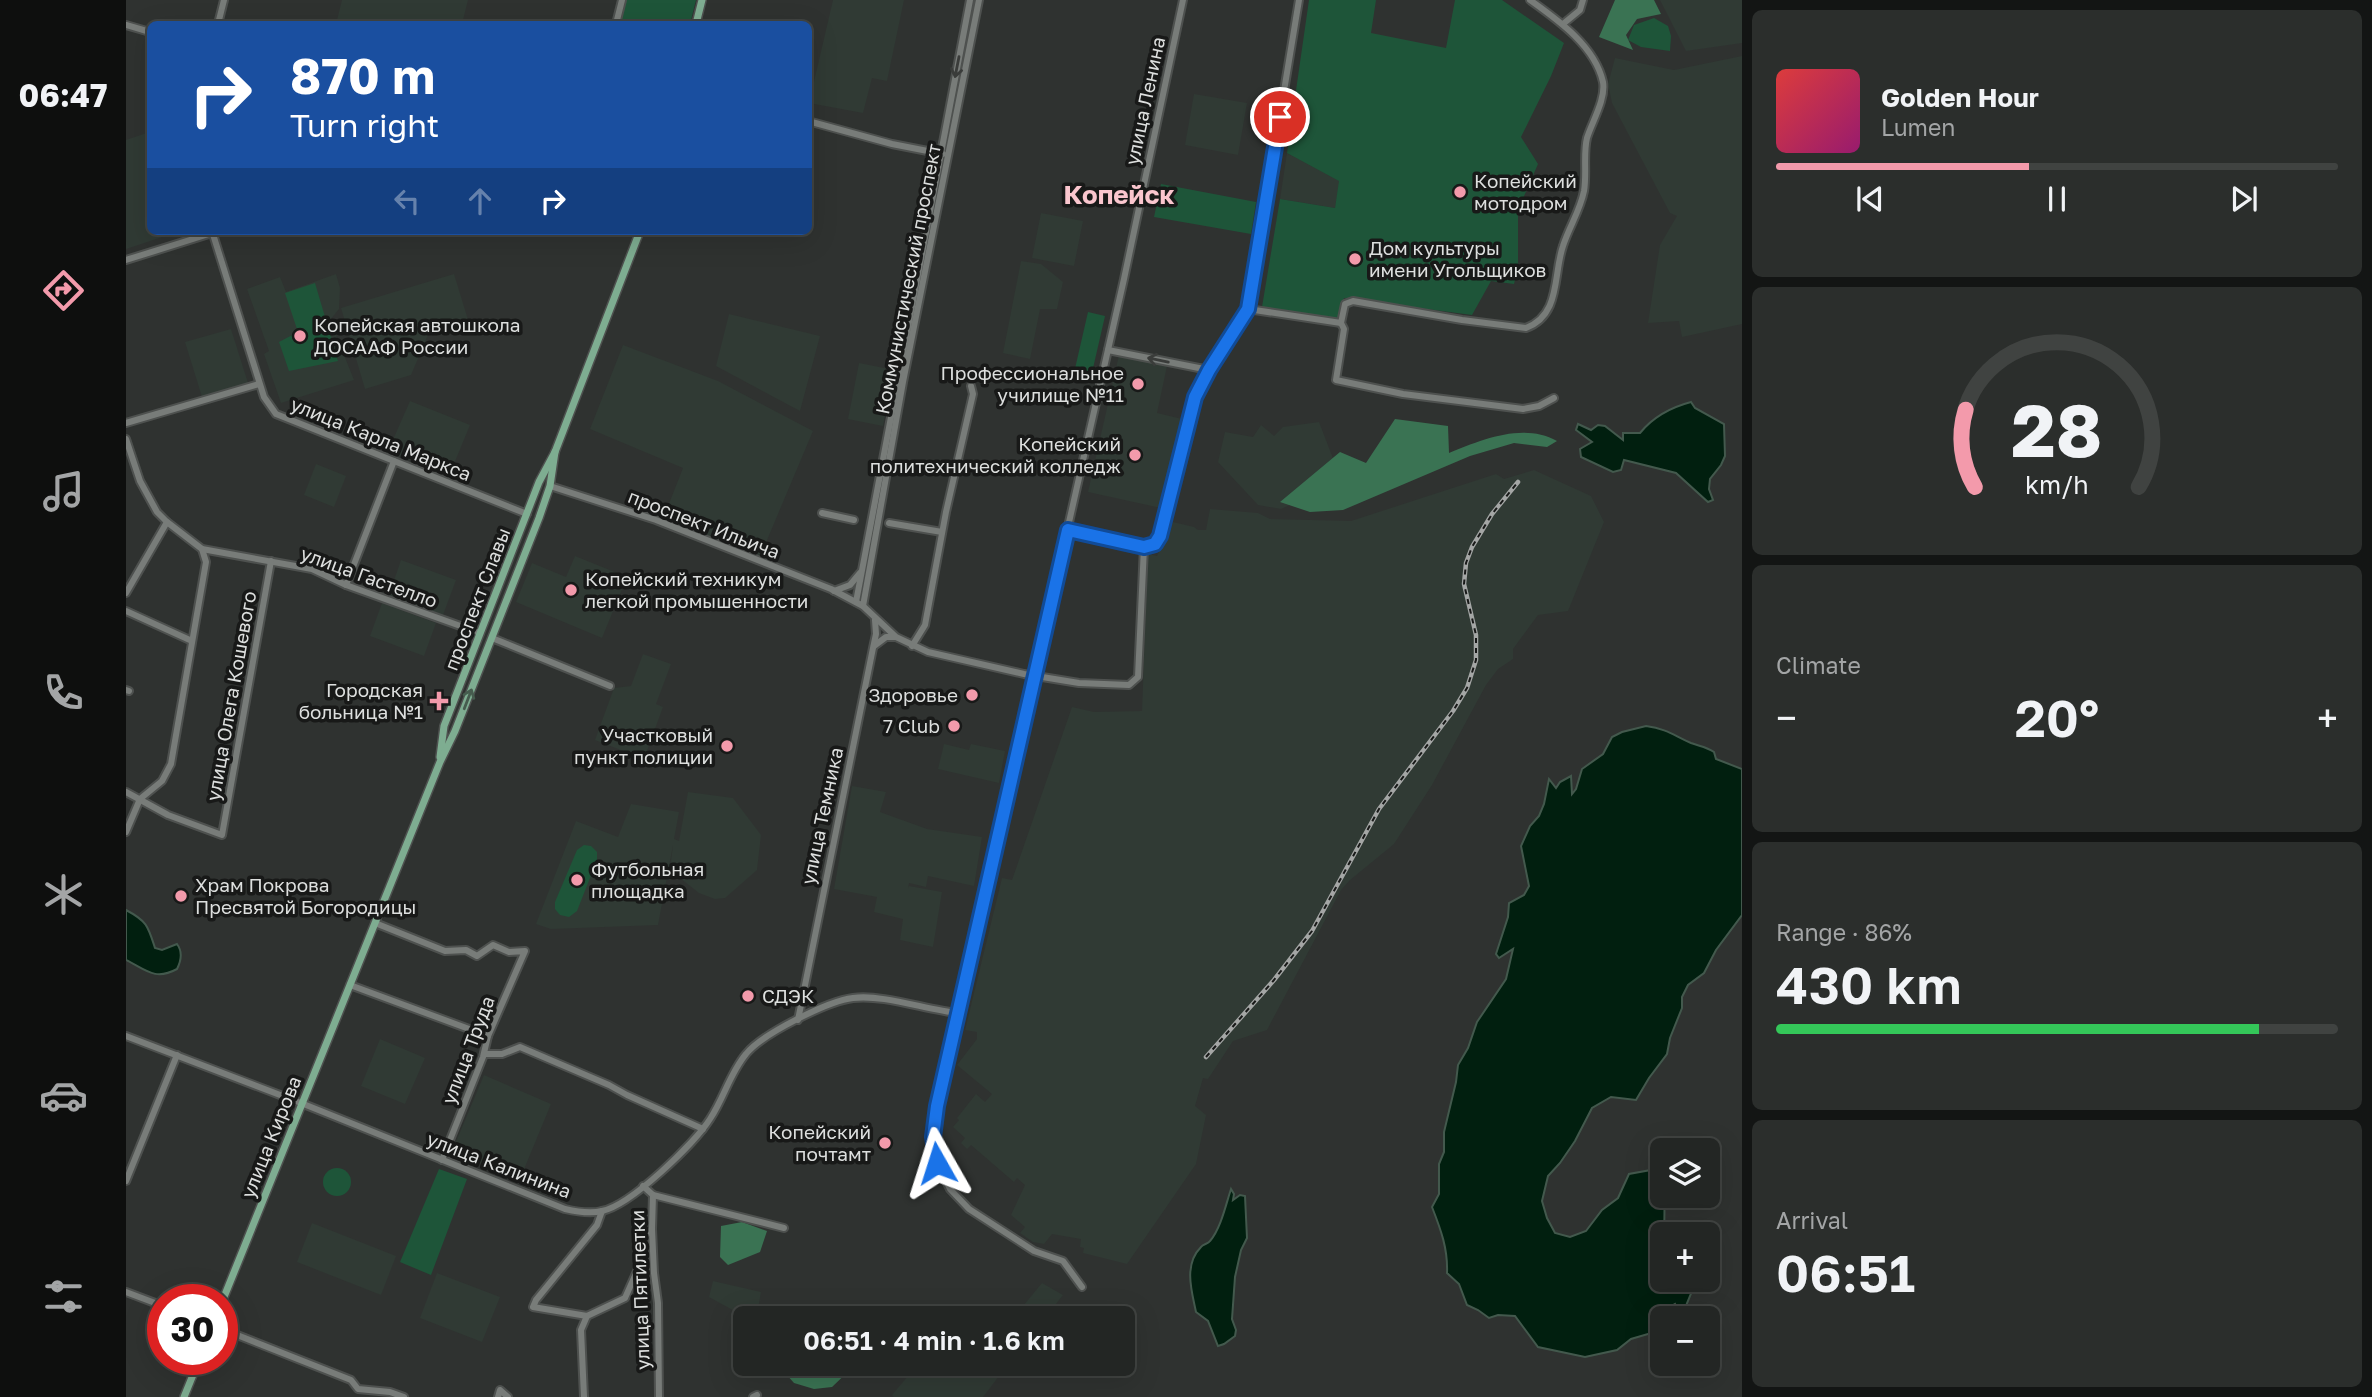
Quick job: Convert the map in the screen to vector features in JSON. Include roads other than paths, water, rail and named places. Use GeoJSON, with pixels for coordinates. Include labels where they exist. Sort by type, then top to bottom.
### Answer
{"type":"FeatureCollection","features":[{"type":"Feature","properties":{"kind":"main road"},"geometry":{"type":"LineString","coordinates":[[697,21],[702,0]]}},
{"type":"Feature","properties":{"kind":"main road","name":"проспект Славы"},"geometry":{"type":"LineString","coordinates":[[440,762],[444,726],[539,482],[555,452],[638,235]]}},
{"type":"Feature","properties":{"kind":"main road","name":"проспект Славы"},"geometry":{"type":"LineString","coordinates":[[350,985],[539,518],[550,486],[555,452]]}},
{"type":"Feature","properties":{"kind":"main road","name":"проспект Ильича"},"geometry":{"type":"LineString","coordinates":[[539,482],[550,486]]}},
{"type":"Feature","properties":{"kind":"main road","name":"улица Карла Маркса"},"geometry":{"type":"LineString","coordinates":[[527,514],[539,518]]}},
{"type":"Feature","properties":{"kind":"main road"},"geometry":{"type":"LineString","coordinates":[[495,595],[507,599]]}},
{"type":"Feature","properties":{"kind":"main road","name":"улица Гастелло"},"geometry":{"type":"LineString","coordinates":[[480,633],[492,638]]}},
{"type":"Feature","properties":{"kind":"main road","name":"улица Кирова"},"geometry":{"type":"LineString","coordinates":[[229,1284],[350,985]]}},
{"type":"Feature","properties":{"kind":"main road"},"geometry":{"type":"LineString","coordinates":[[184,1397],[193,1375]]}},
{"type":"Feature","properties":{"kind":"street"},"geometry":{"type":"LineString","coordinates":[[219,21],[224,0]]}},
{"type":"Feature","properties":{"kind":"street"},"geometry":{"type":"LineString","coordinates":[[617,21],[622,0]]}},
{"type":"Feature","properties":{"kind":"street"},"geometry":{"type":"LineString","coordinates":[[856,602],[944,155],[970,0]]}},
{"type":"Feature","properties":{"kind":"street","name":"Коммунистический проспект"},"geometry":{"type":"LineString","coordinates":[[944,155],[979,0]]}},
{"type":"Feature","properties":{"kind":"street","name":"улица Ленина"},"geometry":{"type":"LineString","coordinates":[[1082,1287],[1063,1261],[1034,1251],[969,1209],[950,1189],[937,1163],[933,1134],[1108,350],[1182,0]]}},
{"type":"Feature","properties":{"kind":"street"},"geometry":{"type":"LineString","coordinates":[[1068,530],[1144,547],[1155,544],[1162,531],[1191,410],[1209,370],[1248,309],[1299,0]]}},
{"type":"Feature","properties":{"kind":"street"},"geometry":{"type":"LineString","coordinates":[[1340,323],[1345,304],[1353,301],[1526,328],[1532,326],[1553,301],[1562,246],[1580,206],[1584,189],[1587,139],[1604,90],[1595,62],[1563,24],[1530,0]]}},
{"type":"Feature","properties":{"kind":"street"},"geometry":{"type":"LineString","coordinates":[[1563,24],[1580,10],[1583,0]]}},
{"type":"Feature","properties":{"kind":"street"},"geometry":{"type":"LineString","coordinates":[[126,25],[147,31]]}},
{"type":"Feature","properties":{"kind":"street"},"geometry":{"type":"LineString","coordinates":[[812,122],[944,155]]}},
{"type":"Feature","properties":{"kind":"street"},"geometry":{"type":"LineString","coordinates":[[126,260],[203,235]]}},
{"type":"Feature","properties":{"kind":"street","name":"улица Карла Маркса"},"geometry":{"type":"LineString","coordinates":[[213,235],[259,384],[269,407],[284,419],[527,514]]}},
{"type":"Feature","properties":{"kind":"street"},"geometry":{"type":"LineString","coordinates":[[1248,309],[1340,323],[1344,329],[1336,380],[1402,394],[1523,409],[1539,406],[1554,398]]}},
{"type":"Feature","properties":{"kind":"street"},"geometry":{"type":"LineString","coordinates":[[1108,350],[1209,370]]}},
{"type":"Feature","properties":{"kind":"street","name":"Коммунистический проспект"},"geometry":{"type":"LineString","coordinates":[[863,606],[902,372]]}},
{"type":"Feature","properties":{"kind":"street"},"geometry":{"type":"LineString","coordinates":[[126,423],[259,384]]}},
{"type":"Feature","properties":{"kind":"street"},"geometry":{"type":"LineString","coordinates":[[912,646],[925,625],[942,532],[973,394],[971,386]]}},
{"type":"Feature","properties":{"kind":"street","name":"улица Гастелло"},"geometry":{"type":"LineString","coordinates":[[126,439],[150,502],[167,522],[202,549],[312,569],[480,633]]}},
{"type":"Feature","properties":{"kind":"street"},"geometry":{"type":"LineString","coordinates":[[346,584],[394,461]]}},
{"type":"Feature","properties":{"kind":"street","name":"проспект Ильича"},"geometry":{"type":"LineString","coordinates":[[550,486],[656,520],[834,591],[863,606],[896,637],[928,652],[1034,676],[1089,685],[1129,685],[1135,681],[1139,672],[1144,547]]}},
{"type":"Feature","properties":{"kind":"street"},"geometry":{"type":"LineString","coordinates":[[822,513],[854,520]]}},
{"type":"Feature","properties":{"kind":"street"},"geometry":{"type":"LineString","coordinates":[[126,593],[167,522]]}},
{"type":"Feature","properties":{"kind":"street"},"geometry":{"type":"LineString","coordinates":[[889,523],[942,532]]}},
{"type":"Feature","properties":{"kind":"street"},"geometry":{"type":"LineString","coordinates":[[126,832],[140,799],[162,781],[171,764],[206,562],[202,549]]}},
{"type":"Feature","properties":{"kind":"street","name":"улица Олега Кошевого"},"geometry":{"type":"LineString","coordinates":[[140,799],[168,816],[222,835],[271,561]]}},
{"type":"Feature","properties":{"kind":"street"},"geometry":{"type":"LineString","coordinates":[[834,591],[850,585],[861,570]]}},
{"type":"Feature","properties":{"kind":"street"},"geometry":{"type":"LineString","coordinates":[[126,611],[192,641]]}},
{"type":"Feature","properties":{"kind":"street","name":"улица Темника"},"geometry":{"type":"LineString","coordinates":[[798,1020],[873,648],[876,626],[874,618]]}},
{"type":"Feature","properties":{"kind":"street"},"geometry":{"type":"LineString","coordinates":[[873,648],[880,639],[896,637]]}},
{"type":"Feature","properties":{"kind":"street","name":"улица Гастелло"},"geometry":{"type":"LineString","coordinates":[[492,638],[610,686]]}},
{"type":"Feature","properties":{"kind":"street"},"geometry":{"type":"LineString","coordinates":[[126,792],[140,799]]}},
{"type":"Feature","properties":{"kind":"street","name":"улица Труда"},"geometry":{"type":"LineString","coordinates":[[375,923],[445,951],[466,950],[477,956],[493,945],[509,952],[525,951],[488,1036],[484,1054],[442,1160]]}},
{"type":"Feature","properties":{"kind":"street"},"geometry":{"type":"LineString","coordinates":[[350,985],[488,1036]]}},
{"type":"Feature","properties":{"kind":"street"},"geometry":{"type":"LineString","coordinates":[[652,1229],[642,1239],[638,1269],[625,1298],[587,1315],[533,1307],[597,1225],[602,1211],[624,1202],[703,1129],[746,1054],[763,1039],[833,1004],[853,998],[871,998],[958,1013]]}},
{"type":"Feature","properties":{"kind":"street","name":"улица Калинина"},"geometry":{"type":"LineString","coordinates":[[126,1036],[565,1209],[579,1212],[602,1211]]}},
{"type":"Feature","properties":{"kind":"street"},"geometry":{"type":"LineString","coordinates":[[484,1054],[502,1054],[520,1047],[609,1084],[627,1095],[703,1129]]}},
{"type":"Feature","properties":{"kind":"street"},"geometry":{"type":"LineString","coordinates":[[126,1181],[177,1055]]}},
{"type":"Feature","properties":{"kind":"street","name":"улица Пятилетки"},"geometry":{"type":"LineString","coordinates":[[643,1186],[653,1195],[659,1397]]}},
{"type":"Feature","properties":{"kind":"street"},"geometry":{"type":"LineString","coordinates":[[653,1195],[784,1228]]}},
{"type":"Feature","properties":{"kind":"street"},"geometry":{"type":"LineString","coordinates":[[126,1292],[147,1300]]}},
{"type":"Feature","properties":{"kind":"street"},"geometry":{"type":"LineString","coordinates":[[584,1397],[581,1330],[587,1315]]}},
{"type":"Feature","properties":{"kind":"street"},"geometry":{"type":"LineString","coordinates":[[238,1335],[351,1380],[358,1393],[390,1392],[404,1397]]}},
{"type":"Feature","properties":{"kind":"street"},"geometry":{"type":"LineString","coordinates":[[498,1397],[500,1390],[508,1397]]}},
{"type":"Feature","properties":{"kind":"railway"},"geometry":{"type":"LineString","coordinates":[[1206,1057],[1274,980],[1312,931],[1379,809],[1453,711],[1467,688],[1476,660],[1476,635],[1464,584],[1466,563],[1472,547],[1492,514],[1518,482]]}},
{"type":"Feature","properties":{"kind":"place","name":"Копейский мотодром"},"geometry":{"type":"Point","coordinates":[1460,192]}},
{"type":"Feature","properties":{"kind":"place","name":"Дом культуры имени Угольщиков"},"geometry":{"type":"Point","coordinates":[1355,259]}},
{"type":"Feature","properties":{"kind":"place","name":"Копейская автошкола ДОСААФ России"},"geometry":{"type":"Point","coordinates":[300,336]}},
{"type":"Feature","properties":{"kind":"place","name":"Профессиональное училище №11"},"geometry":{"type":"Point","coordinates":[1138,384]}},
{"type":"Feature","properties":{"kind":"place","name":"Копейский политехнический колледж"},"geometry":{"type":"Point","coordinates":[1135,455]}},
{"type":"Feature","properties":{"kind":"place","name":"Копейский техникум легкой промышенности"},"geometry":{"type":"Point","coordinates":[571,590]}},
{"type":"Feature","properties":{"kind":"place","name":"Здоровье"},"geometry":{"type":"Point","coordinates":[972,695]}},
{"type":"Feature","properties":{"kind":"place","name":"Городская больница №1"},"geometry":{"type":"Point","coordinates":[439,701]}},
{"type":"Feature","properties":{"kind":"place","name":"7 Club"},"geometry":{"type":"Point","coordinates":[954,726]}},
{"type":"Feature","properties":{"kind":"place","name":"Участковый пункт полиции"},"geometry":{"type":"Point","coordinates":[727,746]}},
{"type":"Feature","properties":{"kind":"place","name":"Футбольная площадка"},"geometry":{"type":"Point","coordinates":[577,880]}},
{"type":"Feature","properties":{"kind":"place","name":"Храм Покрова Пресвятой Богородицы"},"geometry":{"type":"Point","coordinates":[181,896]}},
{"type":"Feature","properties":{"kind":"place","name":"СДЭК"},"geometry":{"type":"Point","coordinates":[748,996]}},
{"type":"Feature","properties":{"kind":"place","name":"Копейский почтамт"},"geometry":{"type":"Point","coordinates":[885,1143]}},
{"type":"Feature","properties":{"kind":"district","name":"Копейск"},"geometry":{"type":"Point","coordinates":[1119,195]}}]}
